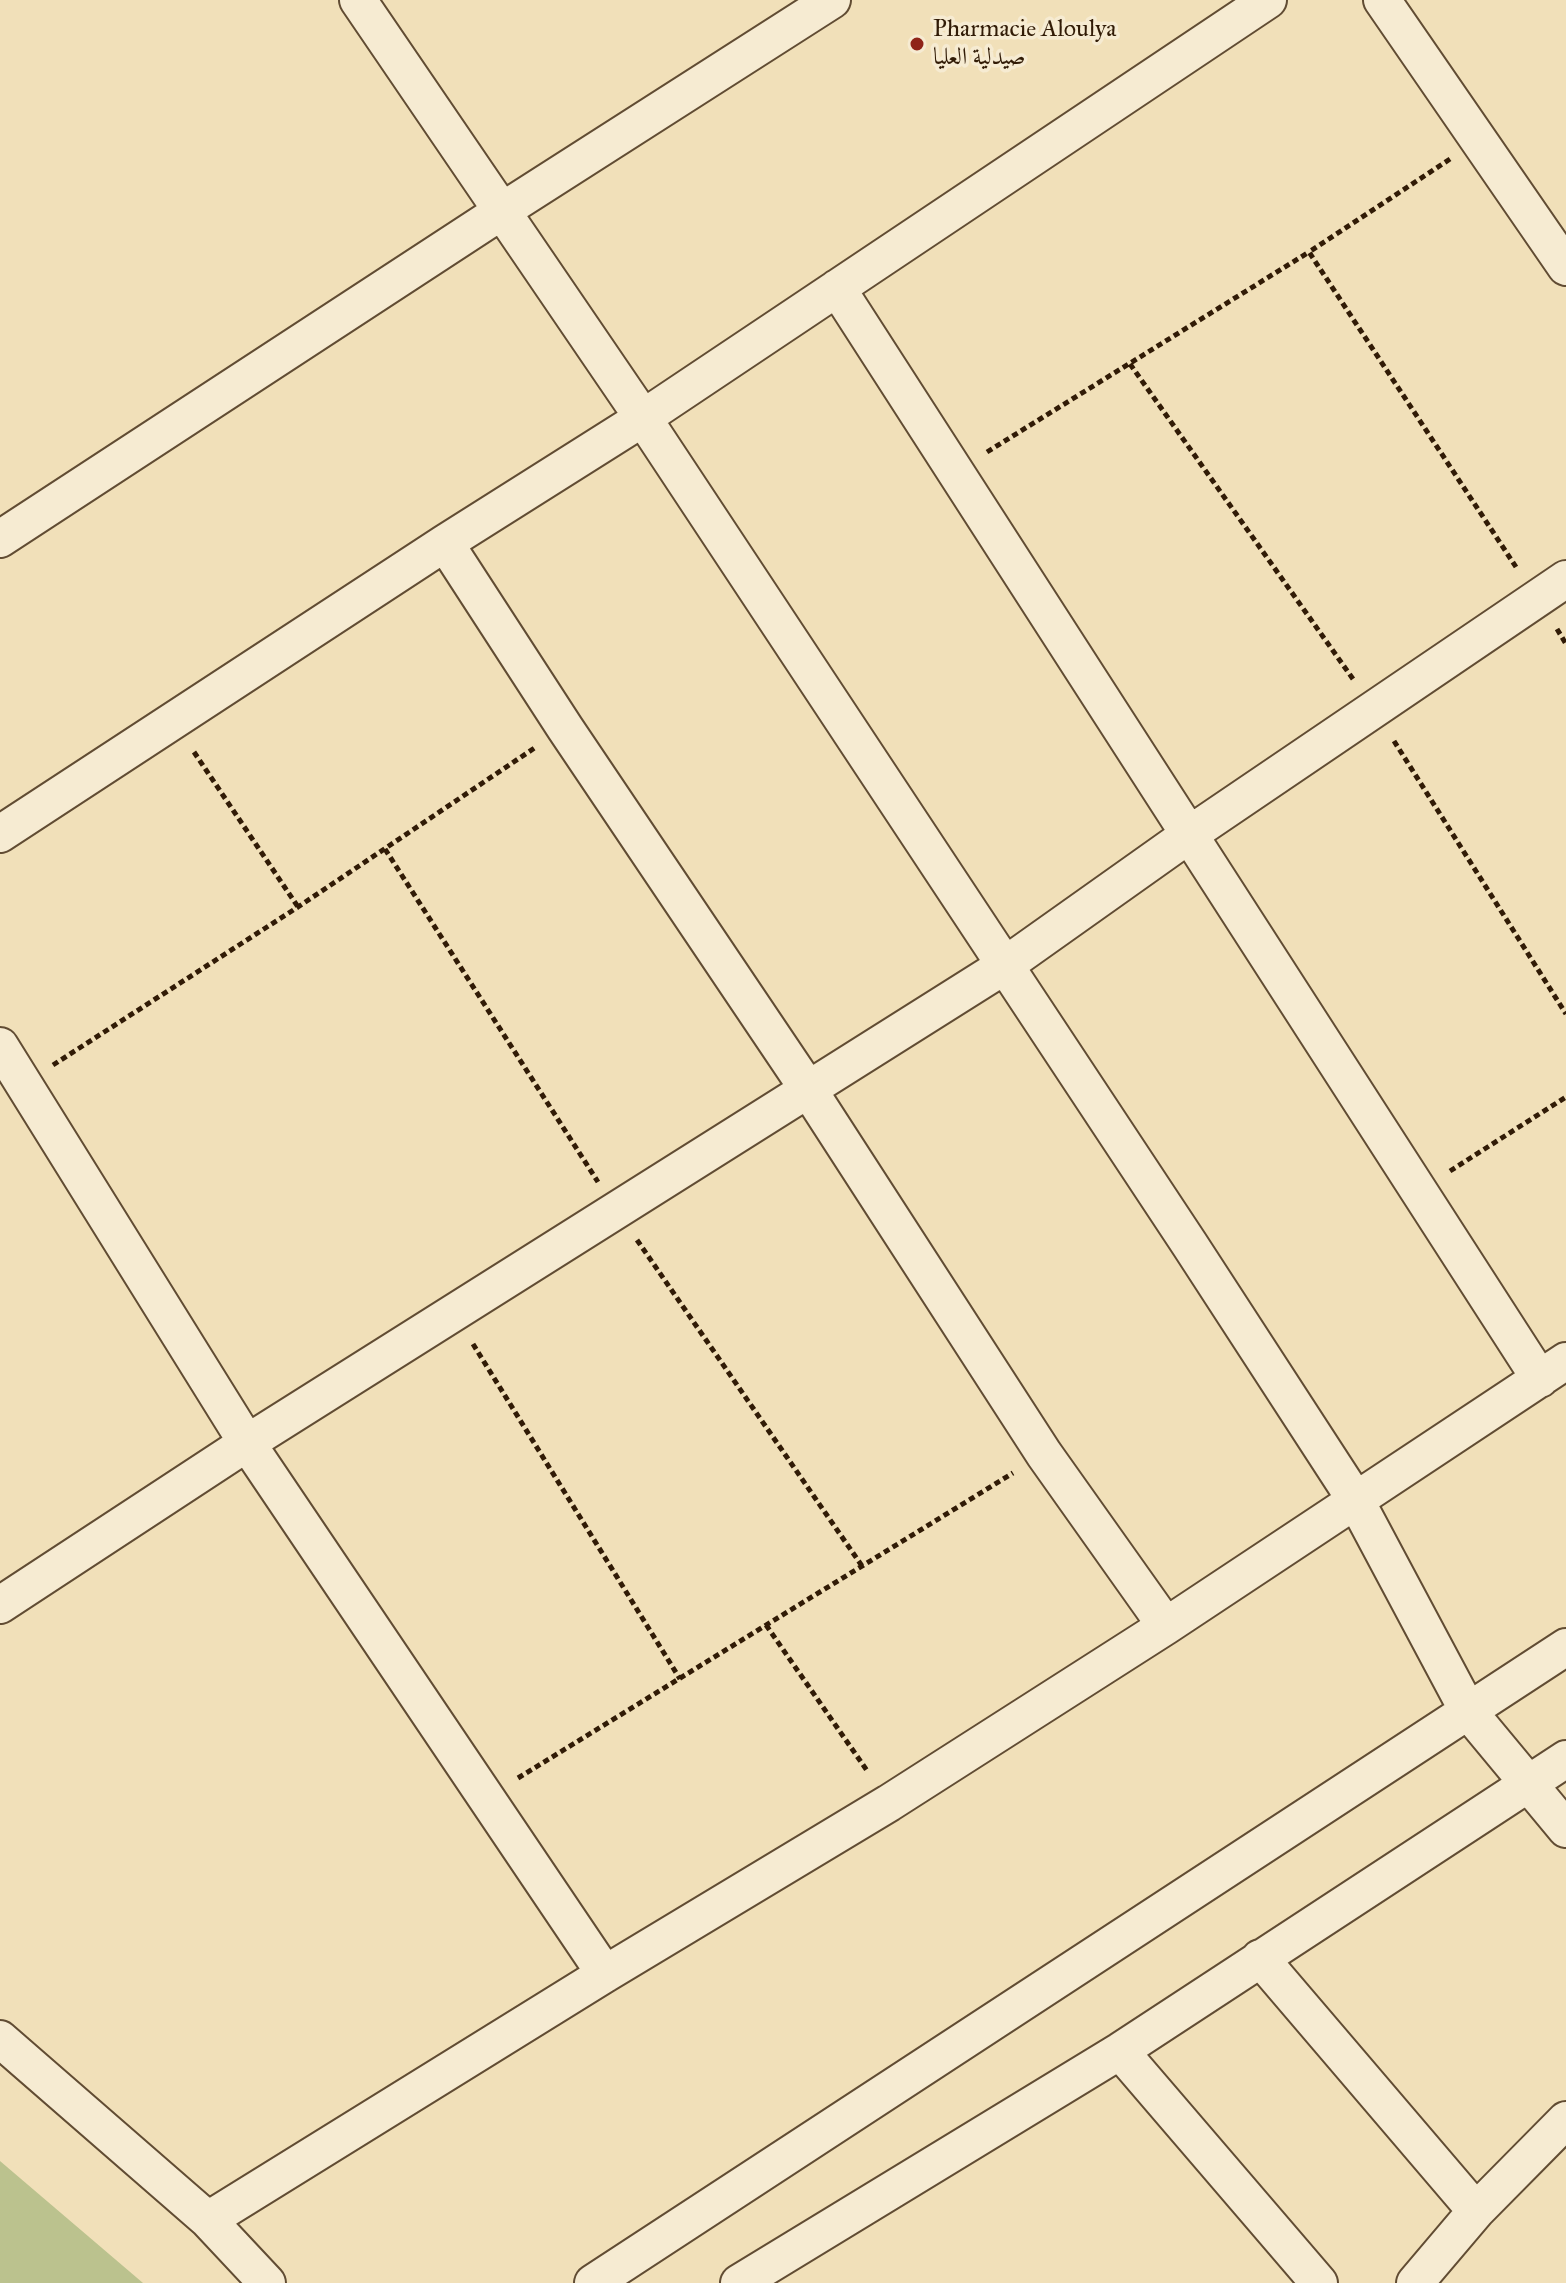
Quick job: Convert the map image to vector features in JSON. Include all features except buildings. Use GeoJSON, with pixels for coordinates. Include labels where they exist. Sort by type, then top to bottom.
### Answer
{"type":"FeatureCollection","features":[{"type":"Feature","properties":{"kind":"street"},"geometry":{"type":"LineString","coordinates":[[358,0],[643,418],[1355,1499],[1468,1711],[1566,1829]]}},
{"type":"Feature","properties":{"kind":"street"},"geometry":{"type":"LineString","coordinates":[[0,539],[832,0]]}},
{"type":"Feature","properties":{"kind":"street"},"geometry":{"type":"LineString","coordinates":[[0,834],[445,543],[643,418],[1268,0]]}},
{"type":"Feature","properties":{"kind":"street"},"geometry":{"type":"LineString","coordinates":[[1382,0],[1566,267]]}},
{"type":"Feature","properties":{"kind":"street"},"geometry":{"type":"LineString","coordinates":[[208,2220],[605,1974],[889,1803],[1166,1626],[1553,1370],[1419,1191],[837,288]]}},
{"type":"Feature","properties":{"kind":"street"},"geometry":{"type":"LineString","coordinates":[[445,543],[565,728],[808,1089],[1044,1454],[1166,1626]]}},
{"type":"Feature","properties":{"kind":"street"},"geometry":{"type":"LineString","coordinates":[[0,1605],[247,1443],[1004,966],[1190,834],[1551,588]]}},
{"type":"Feature","properties":{"kind":"street"},"geometry":{"type":"LineString","coordinates":[[0,1046],[247,1443],[605,1974]]}},
{"type":"Feature","properties":{"kind":"street"},"geometry":{"type":"LineString","coordinates":[[593,2283],[1566,1647]]}},
{"type":"Feature","properties":{"kind":"street"},"geometry":{"type":"LineString","coordinates":[[739,2283],[1120,2051],[1566,1759]]}},
{"type":"Feature","properties":{"kind":"street"},"geometry":{"type":"LineString","coordinates":[[1260,1958],[1476,2211]]}},
{"type":"Feature","properties":{"kind":"street"},"geometry":{"type":"LineString","coordinates":[[0,2039],[208,2220],[267,2283]]}},
{"type":"Feature","properties":{"kind":"street"},"geometry":{"type":"LineString","coordinates":[[1120,2051],[1319,2283]]}},
{"type":"Feature","properties":{"kind":"street"},"geometry":{"type":"LineString","coordinates":[[1415,2283],[1476,2211],[1566,2120]]}},
{"type":"Feature","properties":{"kind":"path"},"geometry":{"type":"LineString","coordinates":[[956,472],[1309,252],[1477,140]]}},
{"type":"Feature","properties":{"kind":"path"},"geometry":{"type":"LineString","coordinates":[[1309,252],[1551,588]]}},
{"type":"Feature","properties":{"kind":"path"},"geometry":{"type":"LineString","coordinates":[[1130,364],[1375,710],[1566,1014]]}},
{"type":"Feature","properties":{"kind":"path"},"geometry":{"type":"LineString","coordinates":[[173,720],[298,907]]}},
{"type":"Feature","properties":{"kind":"path"},"geometry":{"type":"LineString","coordinates":[[25,1083],[298,907],[565,728]]}},
{"type":"Feature","properties":{"kind":"path"},"geometry":{"type":"LineString","coordinates":[[1419,1191],[1566,1097]]}},
{"type":"Feature","properties":{"kind":"path"},"geometry":{"type":"LineString","coordinates":[[454,1312],[680,1679]]}},
{"type":"Feature","properties":{"kind":"path"},"geometry":{"type":"LineString","coordinates":[[486,1798],[1044,1454]]}},
{"type":"Feature","properties":{"kind":"path"},"geometry":{"type":"LineString","coordinates":[[766,1625],[889,1803]]}},
{"type":"Feature","properties":{"kind":"green space"},"geometry":{"type":"Polygon","coordinates":[[[0,2161],[143,2283],[0,2283],[0,2161]]]}},
{"type":"Feature","properties":{"kind":"place","name":"Pharmacie Aloulya صيدلية العليا"},"geometry":{"type":"Point","coordinates":[917,44]}}]}
